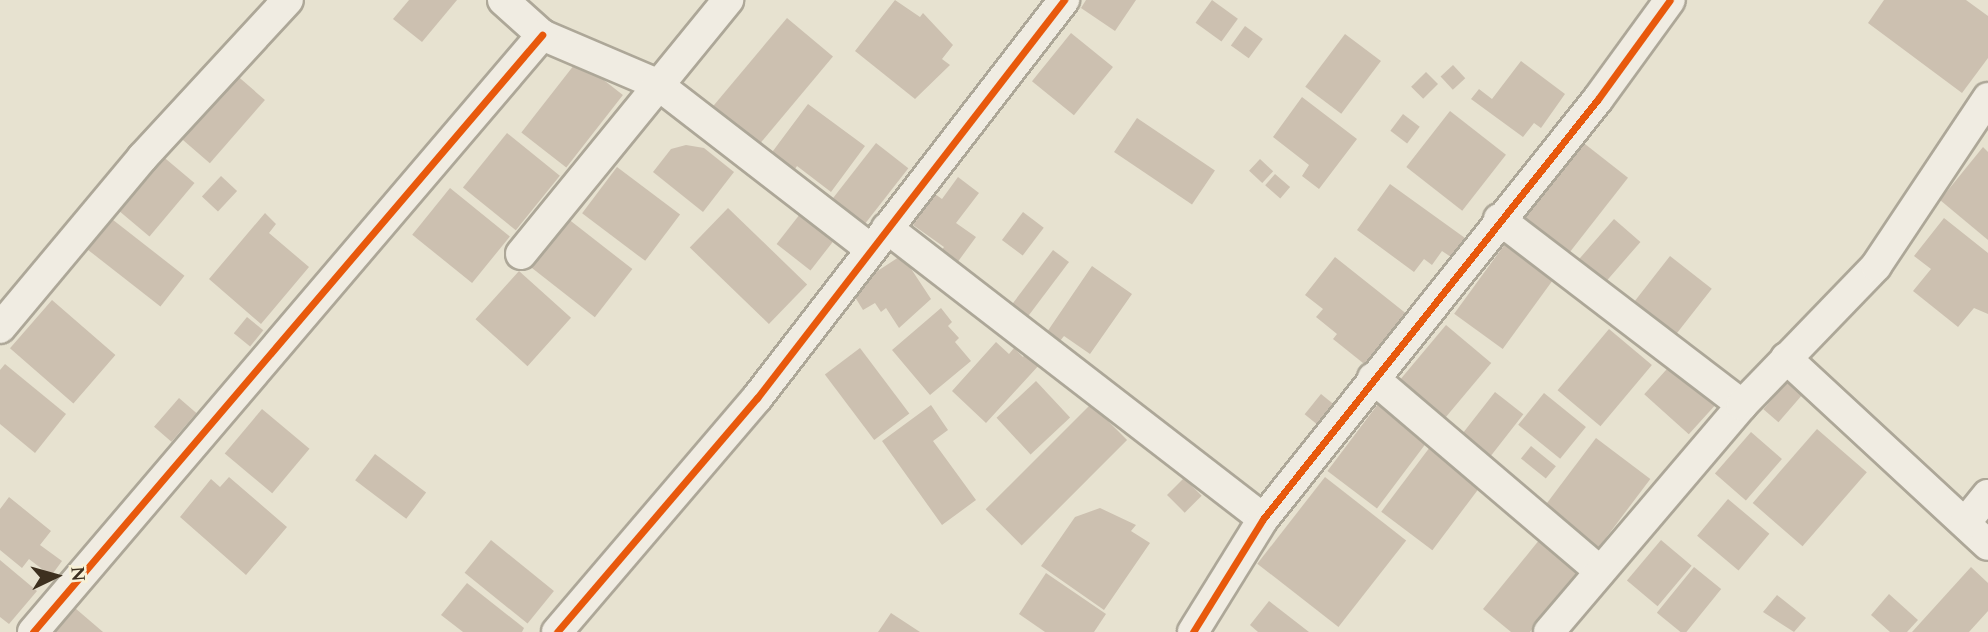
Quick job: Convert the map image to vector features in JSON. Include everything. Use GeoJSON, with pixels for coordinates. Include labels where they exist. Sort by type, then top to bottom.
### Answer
{"type":"FeatureCollection","features":[{"type":"Feature","properties":{"kind":"street"},"geometry":{"type":"LineString","coordinates":[[0,328],[142,158],[288,0]]}},
{"type":"Feature","properties":{"kind":"street"},"geometry":{"type":"LineString","coordinates":[[503,0],[542,35],[657,84],[878,238],[1263,519]]}},
{"type":"Feature","properties":{"kind":"street"},"geometry":{"type":"LineString","coordinates":[[521,254],[728,0]]}},
{"type":"Feature","properties":{"kind":"street"},"geometry":{"type":"LineString","coordinates":[[557,632],[757,398],[1064,0]]}},
{"type":"Feature","properties":{"kind":"street"},"geometry":{"type":"LineString","coordinates":[[1193,632],[1263,519],[1499,219],[1598,99],[1670,0]]}},
{"type":"Feature","properties":{"kind":"street"},"geometry":{"type":"LineString","coordinates":[[33,632],[542,35]]}},
{"type":"Feature","properties":{"kind":"street"},"geometry":{"type":"LineString","coordinates":[[1549,632],[1742,405],[1876,266],[1988,98]]}},
{"type":"Feature","properties":{"kind":"street"},"geometry":{"type":"LineString","coordinates":[[1499,219],[1742,405]]}},
{"type":"Feature","properties":{"kind":"street"},"geometry":{"type":"LineString","coordinates":[[1786,358],[1988,545]]}},
{"type":"Feature","properties":{"kind":"street"},"geometry":{"type":"LineString","coordinates":[[1373,378],[1600,571]]}},
{"type":"Feature","properties":{"kind":"street"},"geometry":{"type":"LineString","coordinates":[[1965,523],[1988,495]]}},
{"type":"Feature","properties":{"kind":"building"},"geometry":{"type":"Polygon","coordinates":[[[409,0],[457,0],[422,42],[393,19],[409,0]]]}},
{"type":"Feature","properties":{"kind":"building"},"geometry":{"type":"Polygon","coordinates":[[[895,0],[920,17],[923,13],[953,45],[942,59],[950,65],[915,99],[855,51],[895,0]]]}},
{"type":"Feature","properties":{"kind":"building"},"geometry":{"type":"Polygon","coordinates":[[[1086,0],[1136,0],[1115,31],[1081,8],[1086,0]]]}},
{"type":"Feature","properties":{"kind":"building"},"geometry":{"type":"Polygon","coordinates":[[[1212,0],[1238,19],[1221,41],[1196,23],[1212,0]]]}},
{"type":"Feature","properties":{"kind":"building"},"geometry":{"type":"Polygon","coordinates":[[[1884,0],[1966,0],[1988,16],[1988,58],[1962,93],[1868,23],[1884,0]]]}},
{"type":"Feature","properties":{"kind":"building"},"geometry":{"type":"Polygon","coordinates":[[[787,18],[833,57],[757,147],[711,108],[787,18]]]}},
{"type":"Feature","properties":{"kind":"building"},"geometry":{"type":"Polygon","coordinates":[[[1245,26],[1263,39],[1249,58],[1231,45],[1245,26]]]}},
{"type":"Feature","properties":{"kind":"building"},"geometry":{"type":"Polygon","coordinates":[[[1071,33],[1113,67],[1074,115],[1032,81],[1071,33]]]}},
{"type":"Feature","properties":{"kind":"building"},"geometry":{"type":"Polygon","coordinates":[[[1345,34],[1381,61],[1341,114],[1305,87],[1345,34]]]}},
{"type":"Feature","properties":{"kind":"building"},"geometry":{"type":"Polygon","coordinates":[[[578,60],[623,95],[566,168],[521,132],[578,60]]]}},
{"type":"Feature","properties":{"kind":"building"},"geometry":{"type":"Polygon","coordinates":[[[1521,61],[1565,94],[1541,128],[1534,123],[1523,137],[1471,99],[1479,89],[1492,99],[1521,61]]]}},
{"type":"Feature","properties":{"kind":"building"},"geometry":{"type":"Polygon","coordinates":[[[1453,65],[1465,78],[1453,90],[1441,77],[1453,65]]]}},
{"type":"Feature","properties":{"kind":"building"},"geometry":{"type":"Polygon","coordinates":[[[1426,72],[1438,84],[1423,99],[1411,87],[1426,72]]]}},
{"type":"Feature","properties":{"kind":"building"},"geometry":{"type":"Polygon","coordinates":[[[234,73],[265,100],[210,163],[179,136],[234,73]]]}},
{"type":"Feature","properties":{"kind":"building"},"geometry":{"type":"Polygon","coordinates":[[[1302,97],[1357,139],[1319,189],[1302,176],[1309,165],[1273,137],[1302,97]]]}},
{"type":"Feature","properties":{"kind":"building"},"geometry":{"type":"Polygon","coordinates":[[[808,104],[865,146],[831,192],[797,166],[793,172],[770,155],[808,104]]]}},
{"type":"Feature","properties":{"kind":"building"},"geometry":{"type":"Polygon","coordinates":[[[1450,111],[1506,155],[1462,211],[1406,167],[1450,111]]]}},
{"type":"Feature","properties":{"kind":"building"},"geometry":{"type":"Polygon","coordinates":[[[1403,114],[1420,127],[1407,143],[1390,131],[1403,114]]]}},
{"type":"Feature","properties":{"kind":"building"},"geometry":{"type":"Polygon","coordinates":[[[1137,118],[1215,171],[1192,205],[1114,152],[1137,118]]]}},
{"type":"Feature","properties":{"kind":"building"},"geometry":{"type":"Polygon","coordinates":[[[507,133],[560,176],[516,230],[463,187],[507,133]]]}},
{"type":"Feature","properties":{"kind":"building"},"geometry":{"type":"Polygon","coordinates":[[[1576,137],[1628,178],[1565,259],[1513,218],[1576,137]]]}},
{"type":"Feature","properties":{"kind":"building"},"geometry":{"type":"Polygon","coordinates":[[[876,143],[908,168],[862,228],[829,203],[876,143]]]}},
{"type":"Feature","properties":{"kind":"building"},"geometry":{"type":"Polygon","coordinates":[[[686,145],[704,148],[734,172],[703,212],[653,172],[671,149],[686,145]]]}},
{"type":"Feature","properties":{"kind":"building"},"geometry":{"type":"Polygon","coordinates":[[[1983,147],[1988,152],[1988,240],[1940,200],[1983,147]]]}},
{"type":"Feature","properties":{"kind":"building"},"geometry":{"type":"Polygon","coordinates":[[[160,154],[194,183],[149,237],[115,208],[160,154]]]}},
{"type":"Feature","properties":{"kind":"building"},"geometry":{"type":"Polygon","coordinates":[[[1260,159],[1273,171],[1262,183],[1249,171],[1260,159]]]}},
{"type":"Feature","properties":{"kind":"building"},"geometry":{"type":"Polygon","coordinates":[[[617,167],[680,215],[645,261],[582,213],[617,167]]]}},
{"type":"Feature","properties":{"kind":"building"},"geometry":{"type":"Polygon","coordinates":[[[1275,174],[1290,187],[1280,198],[1265,185],[1275,174]]]}},
{"type":"Feature","properties":{"kind":"building"},"geometry":{"type":"Polygon","coordinates":[[[221,176],[237,191],[218,211],[202,196],[221,176]]]}},
{"type":"Feature","properties":{"kind":"building"},"geometry":{"type":"Polygon","coordinates":[[[958,177],[979,193],[956,223],[976,237],[954,267],[938,255],[944,247],[913,225],[935,194],[942,199],[958,177]]]}},
{"type":"Feature","properties":{"kind":"building"},"geometry":{"type":"Polygon","coordinates":[[[1390,184],[1465,238],[1451,257],[1442,251],[1432,265],[1424,259],[1414,272],[1357,230],[1390,184]]]}},
{"type":"Feature","properties":{"kind":"building"},"geometry":{"type":"Polygon","coordinates":[[[450,188],[510,236],[472,283],[412,235],[450,188]]]}},
{"type":"Feature","properties":{"kind":"building"},"geometry":{"type":"Polygon","coordinates":[[[728,208],[807,284],[769,324],[690,248],[728,208]]]}},
{"type":"Feature","properties":{"kind":"building"},"geometry":{"type":"Polygon","coordinates":[[[1023,212],[1044,228],[1023,256],[1002,240],[1023,212]]]}},
{"type":"Feature","properties":{"kind":"building"},"geometry":{"type":"Polygon","coordinates":[[[265,213],[276,224],[269,233],[309,267],[261,324],[209,279],[265,213]]]}},
{"type":"Feature","properties":{"kind":"building"},"geometry":{"type":"Polygon","coordinates":[[[800,214],[834,240],[810,270],[777,244],[800,214]]]}},
{"type":"Feature","properties":{"kind":"building"},"geometry":{"type":"Polygon","coordinates":[[[108,216],[184,276],[160,306],[84,247],[108,216]]]}},
{"type":"Feature","properties":{"kind":"building"},"geometry":{"type":"Polygon","coordinates":[[[567,218],[632,269],[595,317],[529,266],[567,218]]]}},
{"type":"Feature","properties":{"kind":"building"},"geometry":{"type":"Polygon","coordinates":[[[1944,218],[1988,253],[1988,314],[1974,308],[1958,327],[1913,291],[1931,269],[1914,256],[1944,218]]]}},
{"type":"Feature","properties":{"kind":"building"},"geometry":{"type":"Polygon","coordinates":[[[1614,219],[1640,242],[1604,283],[1578,261],[1614,219]]]}},
{"type":"Feature","properties":{"kind":"building"},"geometry":{"type":"Polygon","coordinates":[[[1510,237],[1559,272],[1503,349],[1454,314],[1510,237]]]}},
{"type":"Feature","properties":{"kind":"building"},"geometry":{"type":"Polygon","coordinates":[[[1053,250],[1069,262],[1026,320],[1010,308],[1053,250]]]}},
{"type":"Feature","properties":{"kind":"building"},"geometry":{"type":"Polygon","coordinates":[[[902,255],[931,299],[899,328],[886,308],[881,312],[875,303],[863,310],[850,289],[902,255]]]}},
{"type":"Feature","properties":{"kind":"building"},"geometry":{"type":"Polygon","coordinates":[[[1670,256],[1712,289],[1676,334],[1634,302],[1670,256]]]}},
{"type":"Feature","properties":{"kind":"building"},"geometry":{"type":"Polygon","coordinates":[[[1335,257],[1408,315],[1368,367],[1333,339],[1337,334],[1316,317],[1323,309],[1305,295],[1335,257]]]}},
{"type":"Feature","properties":{"kind":"building"},"geometry":{"type":"Polygon","coordinates":[[[1092,266],[1132,294],[1090,354],[1064,336],[1060,341],[1047,332],[1092,266]]]}},
{"type":"Feature","properties":{"kind":"building"},"geometry":{"type":"Polygon","coordinates":[[[519,271],[571,318],[528,366],[476,319],[519,271]]]}},
{"type":"Feature","properties":{"kind":"building"},"geometry":{"type":"Polygon","coordinates":[[[52,300],[115,355],[73,403],[10,348],[52,300]]]}},
{"type":"Feature","properties":{"kind":"building"},"geometry":{"type":"Polygon","coordinates":[[[941,308],[952,322],[948,326],[959,338],[955,342],[971,361],[930,395],[892,350],[941,308]]]}},
{"type":"Feature","properties":{"kind":"building"},"geometry":{"type":"Polygon","coordinates":[[[247,317],[263,330],[250,347],[234,333],[247,317]]]}},
{"type":"Feature","properties":{"kind":"building"},"geometry":{"type":"Polygon","coordinates":[[[1446,325],[1491,363],[1442,422],[1397,384],[1446,325]]]}},
{"type":"Feature","properties":{"kind":"building"},"geometry":{"type":"Polygon","coordinates":[[[1609,329],[1652,365],[1600,426],[1558,390],[1609,329]]]}},
{"type":"Feature","properties":{"kind":"building"},"geometry":{"type":"Polygon","coordinates":[[[996,342],[1009,354],[1014,348],[1023,357],[1027,352],[1040,364],[986,423],[952,391],[996,342]]]}},
{"type":"Feature","properties":{"kind":"building"},"geometry":{"type":"Polygon","coordinates":[[[860,348],[909,413],[874,440],[825,374],[860,348]]]}},
{"type":"Feature","properties":{"kind":"building"},"geometry":{"type":"Polygon","coordinates":[[[1675,360],[1720,400],[1689,434],[1644,394],[1675,360]]]}},
{"type":"Feature","properties":{"kind":"building"},"geometry":{"type":"Polygon","coordinates":[[[5,364],[66,414],[35,453],[0,424],[0,370],[5,364]]]}},
{"type":"Feature","properties":{"kind":"building"},"geometry":{"type":"Polygon","coordinates":[[[1036,381],[1070,418],[1031,454],[997,418],[1036,381]]]}},
{"type":"Feature","properties":{"kind":"building"},"geometry":{"type":"Polygon","coordinates":[[[1787,382],[1802,395],[1778,422],[1763,409],[1787,382]]]}},
{"type":"Feature","properties":{"kind":"building"},"geometry":{"type":"Polygon","coordinates":[[[1495,392],[1523,414],[1491,456],[1462,434],[1495,392]]]}},
{"type":"Feature","properties":{"kind":"building"},"geometry":{"type":"Polygon","coordinates":[[[1544,393],[1586,427],[1560,459],[1518,425],[1544,393]]]}},
{"type":"Feature","properties":{"kind":"building"},"geometry":{"type":"Polygon","coordinates":[[[1321,394],[1337,407],[1321,427],[1305,414],[1321,394]]]}},
{"type":"Feature","properties":{"kind":"building"},"geometry":{"type":"Polygon","coordinates":[[[179,398],[196,413],[171,442],[154,427],[179,398]]]}},
{"type":"Feature","properties":{"kind":"building"},"geometry":{"type":"Polygon","coordinates":[[[1091,404],[1127,440],[1022,545],[986,509],[1091,404]]]}},
{"type":"Feature","properties":{"kind":"building"},"geometry":{"type":"Polygon","coordinates":[[[1378,404],[1428,441],[1377,508],[1327,471],[1378,404]]]}},
{"type":"Feature","properties":{"kind":"building"},"geometry":{"type":"Polygon","coordinates":[[[931,405],[948,430],[933,441],[976,500],[942,525],[882,441],[931,405]]]}},
{"type":"Feature","properties":{"kind":"building"},"geometry":{"type":"Polygon","coordinates":[[[262,409],[309,449],[272,493],[225,453],[262,409]]]}},
{"type":"Feature","properties":{"kind":"building"},"geometry":{"type":"Polygon","coordinates":[[[1817,429],[1867,472],[1803,546],[1753,503],[1817,429]]]}},
{"type":"Feature","properties":{"kind":"building"},"geometry":{"type":"Polygon","coordinates":[[[1751,432],[1782,459],[1746,500],[1715,474],[1751,432]]]}},
{"type":"Feature","properties":{"kind":"building"},"geometry":{"type":"Polygon","coordinates":[[[1596,438],[1650,479],[1598,548],[1544,507],[1596,438]]]}},
{"type":"Feature","properties":{"kind":"building"},"geometry":{"type":"Polygon","coordinates":[[[1433,443],[1484,482],[1432,550],[1381,512],[1433,443]]]}},
{"type":"Feature","properties":{"kind":"building"},"geometry":{"type":"Polygon","coordinates":[[[1531,446],[1556,466],[1546,479],[1521,458],[1531,446]]]}},
{"type":"Feature","properties":{"kind":"building"},"geometry":{"type":"Polygon","coordinates":[[[375,454],[426,493],[406,519],[355,480],[375,454]]]}},
{"type":"Feature","properties":{"kind":"building"},"geometry":{"type":"Polygon","coordinates":[[[229,477],[287,527],[246,575],[180,517],[211,479],[220,487],[229,477]]]}},
{"type":"Feature","properties":{"kind":"building"},"geometry":{"type":"Polygon","coordinates":[[[1325,477],[1406,540],[1338,627],[1257,564],[1325,477]]]}},
{"type":"Feature","properties":{"kind":"building"},"geometry":{"type":"Polygon","coordinates":[[[1184,478],[1202,496],[1185,513],[1167,495],[1184,478]]]}},
{"type":"Feature","properties":{"kind":"building"},"geometry":{"type":"Polygon","coordinates":[[[9,497],[51,531],[40,545],[62,561],[51,576],[29,559],[22,568],[0,550],[0,509],[9,497]]]}},
{"type":"Feature","properties":{"kind":"building"},"geometry":{"type":"Polygon","coordinates":[[[1728,499],[1769,534],[1739,570],[1697,536],[1728,499]]]}},
{"type":"Feature","properties":{"kind":"building"},"geometry":{"type":"Polygon","coordinates":[[[1100,508],[1136,525],[1131,531],[1150,543],[1104,610],[1041,566],[1075,517],[1100,508]]]}},
{"type":"Feature","properties":{"kind":"building"},"geometry":{"type":"Polygon","coordinates":[[[1540,539],[1580,573],[1530,632],[1511,632],[1483,609],[1540,539]]]}},
{"type":"Feature","properties":{"kind":"building"},"geometry":{"type":"Polygon","coordinates":[[[491,540],[554,591],[528,624],[465,573],[491,540]]]}},
{"type":"Feature","properties":{"kind":"building"},"geometry":{"type":"Polygon","coordinates":[[[1661,540],[1692,566],[1658,606],[1627,581],[1661,540]]]}},
{"type":"Feature","properties":{"kind":"building"},"geometry":{"type":"Polygon","coordinates":[[[0,560],[37,591],[9,624],[0,617],[0,560]]]}},
{"type":"Feature","properties":{"kind":"building"},"geometry":{"type":"Polygon","coordinates":[[[1694,567],[1721,589],[1686,632],[1681,632],[1657,613],[1694,567]]]}},
{"type":"Feature","properties":{"kind":"building"},"geometry":{"type":"Polygon","coordinates":[[[1971,567],[1988,583],[1988,611],[1969,632],[1912,632],[1971,567]]]}},
{"type":"Feature","properties":{"kind":"building"},"geometry":{"type":"Polygon","coordinates":[[[1046,573],[1106,614],[1094,632],[1045,632],[1019,614],[1046,573]]]}},
{"type":"Feature","properties":{"kind":"building"},"geometry":{"type":"Polygon","coordinates":[[[467,583],[524,628],[522,632],[463,632],[441,615],[467,583]]]}},
{"type":"Feature","properties":{"kind":"building"},"geometry":{"type":"Polygon","coordinates":[[[1889,594],[1918,620],[1907,632],[1890,632],[1871,615],[1889,594]]]}},
{"type":"Feature","properties":{"kind":"building"},"geometry":{"type":"Polygon","coordinates":[[[1777,595],[1806,618],[1794,632],[1763,612],[1777,595]]]}},
{"type":"Feature","properties":{"kind":"building"},"geometry":{"type":"Polygon","coordinates":[[[1269,601],[1309,632],[1258,632],[1250,625],[1269,601]]]}},
{"type":"Feature","properties":{"kind":"building"},"geometry":{"type":"Polygon","coordinates":[[[75,608],[103,632],[55,632],[75,608]]]}},
{"type":"Feature","properties":{"kind":"building"},"geometry":{"type":"Polygon","coordinates":[[[891,613],[920,632],[878,632],[891,613]]]}},
{"type":"Feature","properties":{"kind":"cycle path"},"geometry":{"type":"LineString","coordinates":[[557,632],[757,398],[1064,0]]}},
{"type":"Feature","properties":{"kind":"cycle path"},"geometry":{"type":"LineString","coordinates":[[1193,632],[1263,519],[1598,99],[1670,0]]}},
{"type":"Feature","properties":{"kind":"cycle path"},"geometry":{"type":"LineString","coordinates":[[33,632],[542,35]]}}]}
